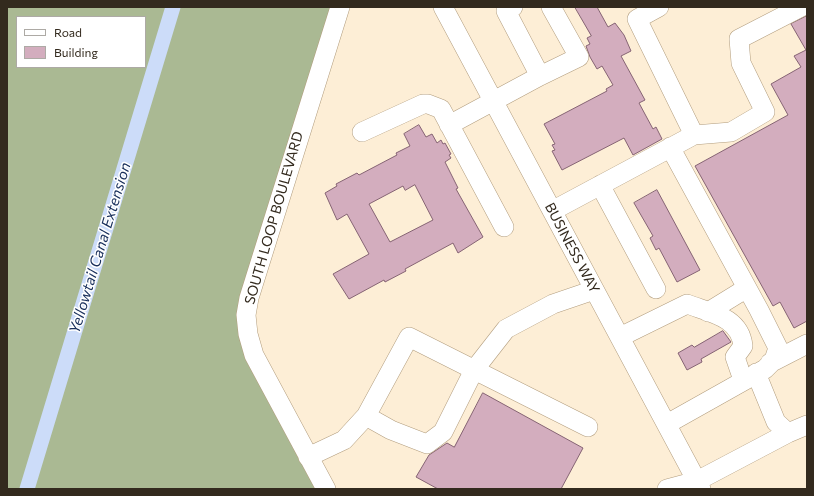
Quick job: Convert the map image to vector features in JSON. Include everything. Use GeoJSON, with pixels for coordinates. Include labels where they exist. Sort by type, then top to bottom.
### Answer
{"type":"FeatureCollection","features":[{"type":"Feature","properties":{"kind":"street","name":"SOUTH LOOP BOULEVARD"},"geometry":{"type":"LineString","coordinates":[[326,489],[254,355],[248,334],[246,315],[248,298],[261,254],[340,7]]}},
{"type":"Feature","properties":{"kind":"street","name":"BUSINESS WAY"},"geometry":{"type":"LineString","coordinates":[[443,7],[667,424],[695,486]]}},
{"type":"Feature","properties":{"kind":"street"},"geometry":{"type":"LineString","coordinates":[[513,7],[506,11],[540,76]]}},
{"type":"Feature","properties":{"kind":"street"},"geometry":{"type":"LineString","coordinates":[[449,125],[540,76],[579,57],[551,7]]}},
{"type":"Feature","properties":{"kind":"street"},"geometry":{"type":"LineString","coordinates":[[659,7],[637,19],[694,135]]}},
{"type":"Feature","properties":{"kind":"street"},"geometry":{"type":"LineString","coordinates":[[552,211],[694,135],[731,132],[765,112],[741,63],[739,39],[801,7]]}},
{"type":"Feature","properties":{"kind":"street"},"geometry":{"type":"LineString","coordinates":[[362,132],[423,104],[428,104],[441,109],[504,227]]}},
{"type":"Feature","properties":{"kind":"street"},"geometry":{"type":"LineString","coordinates":[[670,147],[778,348],[774,360],[756,372]]}},
{"type":"Feature","properties":{"kind":"street"},"geometry":{"type":"LineString","coordinates":[[600,185],[656,289]]}},
{"type":"Feature","properties":{"kind":"street"},"geometry":{"type":"LineString","coordinates":[[708,312],[747,288]]}},
{"type":"Feature","properties":{"kind":"street"},"geometry":{"type":"LineString","coordinates":[[366,416],[390,430],[427,444],[442,432],[474,370],[506,329],[553,304],[594,290]]}},
{"type":"Feature","properties":{"kind":"street"},"geometry":{"type":"LineString","coordinates":[[620,337],[687,304],[730,320],[742,337],[743,346],[735,357],[756,372],[776,422],[788,433]]}},
{"type":"Feature","properties":{"kind":"street"},"geometry":{"type":"LineString","coordinates":[[308,457],[344,440],[366,416],[409,337],[588,427]]}},
{"type":"Feature","properties":{"kind":"street"},"geometry":{"type":"LineString","coordinates":[[667,424],[807,344]]}},
{"type":"Feature","properties":{"kind":"street"},"geometry":{"type":"LineString","coordinates":[[667,489],[695,486],[788,433],[807,425]]}},
{"type":"Feature","properties":{"kind":"shaded area"},"geometry":{"type":"Polygon","coordinates":[[[340,7],[807,7],[807,489],[326,489],[248,334],[340,7]]]}},
{"type":"Feature","properties":{"kind":"green space"},"geometry":{"type":"Polygon","coordinates":[[[7,7],[333,7],[240,315],[318,489],[7,489],[7,7]]]}},
{"type":"Feature","properties":{"kind":"building"},"geometry":{"type":"Polygon","coordinates":[[[575,7],[597,7],[608,27],[615,23],[624,35],[631,51],[621,56],[645,100],[639,103],[653,129],[656,127],[662,139],[633,155],[624,138],[562,170],[552,151],[555,150],[552,145],[555,144],[544,124],[607,91],[606,89],[613,85],[602,66],[597,69],[590,57],[586,46],[590,44],[587,38],[591,36],[575,7]]]}},
{"type":"Feature","properties":{"kind":"building"},"geometry":{"type":"Polygon","coordinates":[[[807,16],[807,321],[794,328],[780,302],[773,306],[695,166],[788,115],[771,84],[801,67],[794,56],[806,50],[791,24],[807,16]]]}},
{"type":"Feature","properties":{"kind":"building"},"geometry":{"type":"Polygon","coordinates":[[[419,125],[426,137],[432,134],[437,143],[441,140],[443,144],[445,143],[451,154],[449,155],[451,158],[445,162],[458,188],[456,189],[483,237],[458,253],[453,243],[405,269],[406,271],[385,282],[384,280],[349,299],[333,274],[369,254],[347,214],[337,220],[325,193],[337,186],[336,184],[357,173],[359,175],[397,155],[396,153],[410,146],[404,134],[419,125]],[[415,185],[405,190],[403,186],[369,204],[390,242],[433,220],[415,185]]]}},
{"type":"Feature","properties":{"kind":"building"},"geometry":{"type":"Polygon","coordinates":[[[657,190],[700,270],[677,282],[659,248],[656,250],[650,238],[653,236],[634,203],[657,190]]]}},
{"type":"Feature","properties":{"kind":"building"},"geometry":{"type":"Polygon","coordinates":[[[723,331],[731,342],[701,359],[702,362],[687,370],[678,353],[692,345],[694,347],[723,331]]]}},
{"type":"Feature","properties":{"kind":"building"},"geometry":{"type":"Polygon","coordinates":[[[483,393],[583,448],[561,489],[438,489],[416,477],[429,455],[447,443],[454,447],[483,393]]]}},
{"type":"Feature","properties":{"kind":"waterway","name":"Yellowtail Canal Extension"},"geometry":{"type":"LineString","coordinates":[[27,489],[173,7]]}}]}
